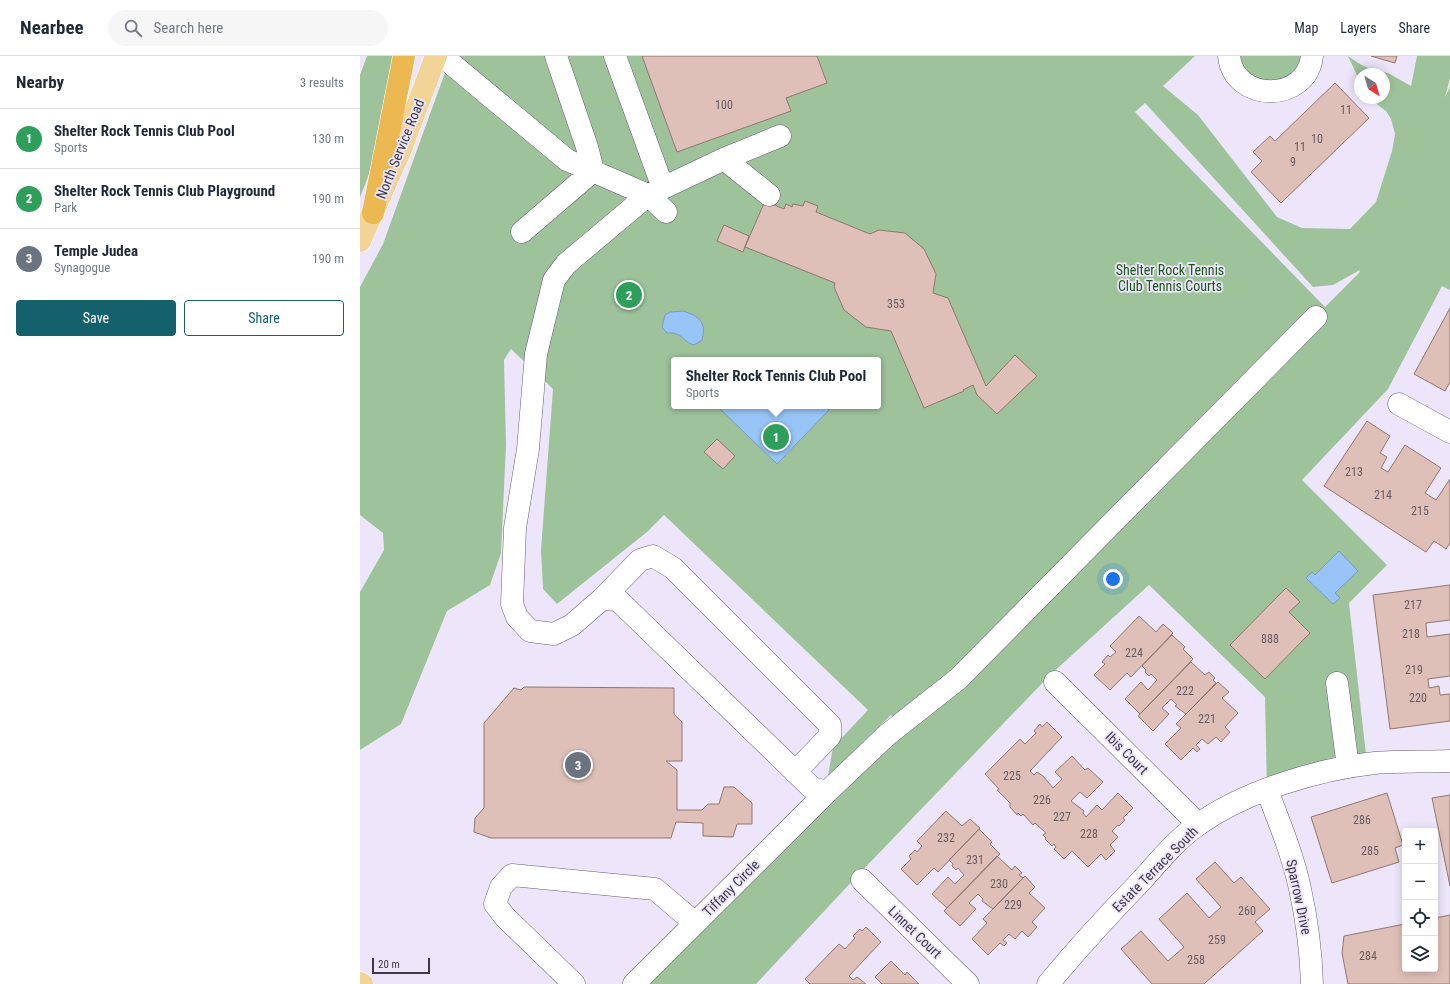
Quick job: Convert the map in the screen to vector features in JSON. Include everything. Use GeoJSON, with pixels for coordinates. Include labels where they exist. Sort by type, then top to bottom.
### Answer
{"type":"FeatureCollection","features":[{"type":"Feature","properties":{"kind":"highway"},"geometry":{"type":"LineString","coordinates":[[373,213],[404,56]]}},
{"type":"Feature","properties":{"kind":"main road","name":"North Service Road"},"geometry":{"type":"LineString","coordinates":[[360,241],[401,149],[436,56]]}},
{"type":"Feature","properties":{"kind":"street"},"geometry":{"type":"LineString","coordinates":[[442,56],[567,160],[593,171],[656,191]]}},
{"type":"Feature","properties":{"kind":"street"},"geometry":{"type":"LineString","coordinates":[[556,56],[587,147],[593,171]]}},
{"type":"Feature","properties":{"kind":"street"},"geometry":{"type":"LineString","coordinates":[[615,56],[656,191],[666,212]]}},
{"type":"Feature","properties":{"kind":"street"},"geometry":{"type":"LineString","coordinates":[[1229,56],[1235,74],[1244,84],[1256,90],[1269,93],[1292,87],[1308,70],[1312,56]]}},
{"type":"Feature","properties":{"kind":"street"},"geometry":{"type":"LineString","coordinates":[[780,136],[724,159],[656,191],[566,264],[554,280],[536,354],[528,449],[515,528],[512,604],[517,617],[530,631],[554,634],[572,625],[602,599],[640,560],[653,556],[673,568],[830,725],[830,736],[795,772]]}},
{"type":"Feature","properties":{"kind":"street"},"geometry":{"type":"LineString","coordinates":[[724,159],[769,195]]}},
{"type":"Feature","properties":{"kind":"street"},"geometry":{"type":"LineString","coordinates":[[522,232],[593,171]]}},
{"type":"Feature","properties":{"kind":"street","name":"Tiffany Circle"},"geometry":{"type":"LineString","coordinates":[[634,984],[827,792],[887,735],[958,679],[1316,317]]}},
{"type":"Feature","properties":{"kind":"street"},"geometry":{"type":"LineString","coordinates":[[1399,404],[1450,432]]}},
{"type":"Feature","properties":{"kind":"street"},"geometry":{"type":"LineString","coordinates":[[602,599],[618,600],[812,788],[827,792]]}},
{"type":"Feature","properties":{"kind":"street","name":"Ibis Court"},"geometry":{"type":"LineString","coordinates":[[1055,682],[1198,824]]}},
{"type":"Feature","properties":{"kind":"street"},"geometry":{"type":"LineString","coordinates":[[1337,683],[1348,767]]}},
{"type":"Feature","properties":{"kind":"street","name":"Estate Terrace South"},"geometry":{"type":"LineString","coordinates":[[1048,984],[1080,945],[1169,850],[1198,824],[1225,809],[1267,790],[1313,774],[1375,763],[1450,761]]}},
{"type":"Feature","properties":{"kind":"street","name":"Sparrow Drive"},"geometry":{"type":"LineString","coordinates":[[1267,790],[1292,858],[1300,889],[1311,959],[1312,984]]}},
{"type":"Feature","properties":{"kind":"street"},"geometry":{"type":"LineString","coordinates":[[574,984],[505,917],[496,904],[501,887],[512,875],[655,889],[695,924]]}},
{"type":"Feature","properties":{"kind":"street","name":"Linnet Court"},"geometry":{"type":"LineString","coordinates":[[862,880],[968,984]]}},
{"type":"Feature","properties":{"kind":"green space"},"geometry":{"type":"Polygon","coordinates":[[[367,56],[397,56],[383,128],[373,164],[360,197],[360,75],[367,56]]]}},
{"type":"Feature","properties":{"kind":"green space","name":"Shelter Rock Tennis Club Tennis Courts"},"geometry":{"type":"Polygon","coordinates":[[[451,56],[1195,56],[1163,86],[1198,115],[1277,217],[1302,228],[1350,229],[1376,202],[1392,151],[1395,134],[1391,119],[1386,111],[1376,104],[1390,104],[1390,74],[1411,86],[1417,56],[1450,56],[1450,78],[1445,97],[1450,87],[1450,290],[1442,286],[1388,389],[1302,480],[1387,565],[1349,603],[1367,764],[1267,790],[1265,697],[1149,585],[1049,676],[858,875],[756,984],[639,984],[901,725],[891,715],[828,776],[833,747],[868,710],[664,515],[647,532],[557,604],[543,589],[541,550],[553,389],[511,349],[504,360],[506,445],[501,553],[490,585],[447,611],[401,724],[360,750],[360,592],[384,550],[383,533],[360,515],[360,287],[383,244],[451,56]],[[1145,103],[1135,112],[1325,307],[1359,273],[1360,270],[1333,285],[1313,287],[1145,103]]]}},
{"type":"Feature","properties":{"kind":"green space"},"geometry":{"type":"Polygon","coordinates":[[[1229,56],[1312,56],[1269,93],[1229,56]]]}},
{"type":"Feature","properties":{"kind":"green space"},"geometry":{"type":"Polygon","coordinates":[[[1348,56],[1368,68],[1354,69],[1348,56]]]}},
{"type":"Feature","properties":{"kind":"water"},"geometry":{"type":"Polygon","coordinates":[[[683,311],[693,315],[702,324],[702,340],[694,345],[690,344],[677,334],[667,333],[662,327],[665,315],[670,312],[683,311]]]}},
{"type":"Feature","properties":{"kind":"water"},"geometry":{"type":"Polygon","coordinates":[[[720,409],[828,409],[829,410],[777,464],[720,409]]]}},
{"type":"Feature","properties":{"kind":"water"},"geometry":{"type":"Polygon","coordinates":[[[1339,551],[1358,571],[1335,593],[1340,598],[1333,604],[1306,578],[1312,572],[1315,575],[1339,551]]]}},
{"type":"Feature","properties":{"kind":"building"},"geometry":{"type":"Polygon","coordinates":[[[642,56],[817,56],[827,83],[786,98],[791,111],[677,152],[642,56]]]}},
{"type":"Feature","properties":{"kind":"building"},"geometry":{"type":"Polygon","coordinates":[[[1371,56],[1397,56],[1395,63],[1371,56]]]}},
{"type":"Feature","properties":{"kind":"building"},"geometry":{"type":"Polygon","coordinates":[[[1335,83],[1369,118],[1281,203],[1251,172],[1262,161],[1253,152],[1270,136],[1275,141],[1335,83]]]}},
{"type":"Feature","properties":{"kind":"building"},"geometry":{"type":"Polygon","coordinates":[[[765,201],[784,209],[786,204],[792,207],[793,204],[803,206],[805,201],[818,206],[816,212],[870,234],[879,230],[905,233],[924,249],[936,274],[933,293],[948,298],[986,386],[1015,355],[1037,376],[997,414],[977,395],[973,385],[963,390],[964,391],[924,408],[891,331],[866,327],[844,310],[834,287],[835,283],[745,247],[765,201]]]}},
{"type":"Feature","properties":{"kind":"building"},"geometry":{"type":"Polygon","coordinates":[[[724,225],[749,236],[743,252],[717,241],[724,225]]]}},
{"type":"Feature","properties":{"kind":"building"},"geometry":{"type":"Polygon","coordinates":[[[1450,308],[1450,382],[1445,391],[1414,374],[1450,308]]]}},
{"type":"Feature","properties":{"kind":"building"},"geometry":{"type":"Polygon","coordinates":[[[1367,421],[1390,436],[1380,453],[1387,457],[1381,468],[1388,472],[1405,445],[1441,468],[1425,493],[1436,500],[1450,479],[1450,543],[1446,549],[1434,541],[1426,552],[1324,486],[1367,421]]]}},
{"type":"Feature","properties":{"kind":"building"},"geometry":{"type":"Polygon","coordinates":[[[717,439],[735,456],[723,469],[704,452],[717,439]]]}},
{"type":"Feature","properties":{"kind":"building"},"geometry":{"type":"Polygon","coordinates":[[[1450,585],[1450,620],[1426,623],[1427,637],[1450,634],[1450,676],[1428,679],[1429,688],[1439,686],[1440,695],[1450,694],[1450,721],[1390,729],[1373,595],[1450,585]]]}},
{"type":"Feature","properties":{"kind":"building"},"geometry":{"type":"Polygon","coordinates":[[[1286,588],[1300,602],[1289,612],[1310,633],[1265,679],[1230,645],[1286,588]]]}},
{"type":"Feature","properties":{"kind":"building"},"geometry":{"type":"Polygon","coordinates":[[[1139,616],[1156,632],[1163,624],[1173,633],[1131,677],[1127,673],[1110,690],[1094,675],[1105,664],[1102,662],[1108,655],[1110,657],[1116,652],[1110,646],[1139,616]]]}},
{"type":"Feature","properties":{"kind":"building"},"geometry":{"type":"Polygon","coordinates":[[[1172,635],[1185,647],[1183,649],[1193,659],[1140,714],[1125,699],[1141,682],[1148,690],[1157,680],[1151,674],[1149,676],[1142,666],[1172,635]]]}},
{"type":"Feature","properties":{"kind":"building"},"geometry":{"type":"Polygon","coordinates":[[[1191,662],[1205,675],[1209,672],[1215,678],[1213,680],[1216,683],[1186,714],[1175,706],[1177,705],[1171,699],[1162,708],[1169,714],[1153,731],[1138,716],[1191,662]]]}},
{"type":"Feature","properties":{"kind":"building"},"geometry":{"type":"Polygon","coordinates":[[[1218,682],[1229,692],[1222,698],[1238,713],[1225,727],[1230,732],[1221,742],[1216,737],[1208,744],[1202,739],[1196,745],[1200,749],[1197,752],[1193,748],[1181,760],[1165,744],[1181,728],[1176,724],[1218,682]]]}},
{"type":"Feature","properties":{"kind":"building"},"geometry":{"type":"Polygon","coordinates":[[[524,687],[674,688],[674,714],[682,722],[682,761],[666,761],[677,770],[677,810],[702,810],[708,804],[719,804],[724,787],[734,787],[752,803],[752,824],[737,824],[733,837],[703,836],[703,823],[676,822],[671,838],[491,838],[474,832],[475,818],[484,808],[484,723],[514,688],[521,690],[524,687]]]}},
{"type":"Feature","properties":{"kind":"building"},"geometry":{"type":"Polygon","coordinates":[[[1047,722],[1062,737],[1030,771],[1034,775],[1037,772],[1043,776],[1053,788],[1062,779],[1055,772],[1072,756],[1085,770],[1088,768],[1103,782],[1087,798],[1080,792],[1071,801],[1084,811],[1083,813],[1086,817],[1097,805],[1102,810],[1118,793],[1133,808],[1123,818],[1125,820],[1112,831],[1118,837],[1110,845],[1115,851],[1106,860],[1101,854],[1088,867],[1072,851],[1064,859],[1054,849],[1056,847],[1054,844],[1052,846],[1045,839],[1046,838],[1043,835],[1046,833],[1035,823],[1033,825],[1023,814],[1021,816],[1018,813],[1017,815],[1010,807],[1010,803],[997,790],[999,789],[985,774],[1020,739],[1025,744],[1036,733],[1034,731],[1040,724],[1042,727],[1047,722]]]}},
{"type":"Feature","properties":{"kind":"building"},"geometry":{"type":"Polygon","coordinates":[[[1387,793],[1402,842],[1402,845],[1395,848],[1399,862],[1332,883],[1311,817],[1387,793]]]}},
{"type":"Feature","properties":{"kind":"building"},"geometry":{"type":"Polygon","coordinates":[[[1450,795],[1450,886],[1432,798],[1450,795]]]}},
{"type":"Feature","properties":{"kind":"building"},"geometry":{"type":"Polygon","coordinates":[[[946,811],[962,826],[970,819],[980,828],[938,872],[934,868],[917,885],[901,869],[911,859],[909,856],[915,850],[917,852],[922,846],[917,841],[946,811]]]}},
{"type":"Feature","properties":{"kind":"building"},"geometry":{"type":"Polygon","coordinates":[[[979,829],[992,842],[990,844],[1000,854],[947,908],[932,894],[948,877],[955,884],[964,875],[958,868],[956,870],[952,866],[953,864],[949,860],[979,829]]]}},
{"type":"Feature","properties":{"kind":"building"},"geometry":{"type":"Polygon","coordinates":[[[997,856],[1012,870],[1015,866],[1022,873],[1019,875],[1023,878],[993,909],[982,901],[983,899],[978,894],[969,903],[976,909],[960,926],[944,911],[997,856]]]}},
{"type":"Feature","properties":{"kind":"building"},"geometry":{"type":"Polygon","coordinates":[[[1215,862],[1234,883],[1241,877],[1270,909],[1255,922],[1263,931],[1204,984],[1152,984],[1121,949],[1141,931],[1168,961],[1184,947],[1159,919],[1187,893],[1209,918],[1221,907],[1196,879],[1215,862]]]}},
{"type":"Feature","properties":{"kind":"building"},"geometry":{"type":"Polygon","coordinates":[[[1025,876],[1035,887],[1029,893],[1045,908],[1032,922],[1037,927],[1028,937],[1022,931],[1015,939],[1009,934],[1003,940],[1007,943],[1004,946],[1000,943],[988,955],[972,939],[987,923],[983,919],[1025,876]]]}},
{"type":"Feature","properties":{"kind":"building"},"geometry":{"type":"Polygon","coordinates":[[[1450,915],[1450,984],[1348,984],[1342,953],[1344,936],[1402,925],[1402,972],[1438,972],[1438,917],[1450,915]]]}},
{"type":"Feature","properties":{"kind":"building"},"geometry":{"type":"Polygon","coordinates":[[[866,927],[881,942],[849,976],[853,980],[857,977],[866,984],[810,984],[805,979],[839,944],[845,949],[855,938],[853,936],[860,929],[862,931],[866,927]]]}},
{"type":"Feature","properties":{"kind":"building"},"geometry":{"type":"Polygon","coordinates":[[[891,961],[905,975],[907,972],[919,984],[882,984],[875,977],[891,961]]]}},
{"type":"Feature","properties":{"kind":"place","name":"Shelter Rock Tennis Club Playground"},"geometry":{"type":"Point","coordinates":[629,295]}},
{"type":"Feature","properties":{"kind":"place","name":"Shelter Rock Tennis Club Pool"},"geometry":{"type":"Point","coordinates":[776,437]}},
{"type":"Feature","properties":{"kind":"place","name":"Temple Judea"},"geometry":{"type":"Point","coordinates":[578,765]}}]}
